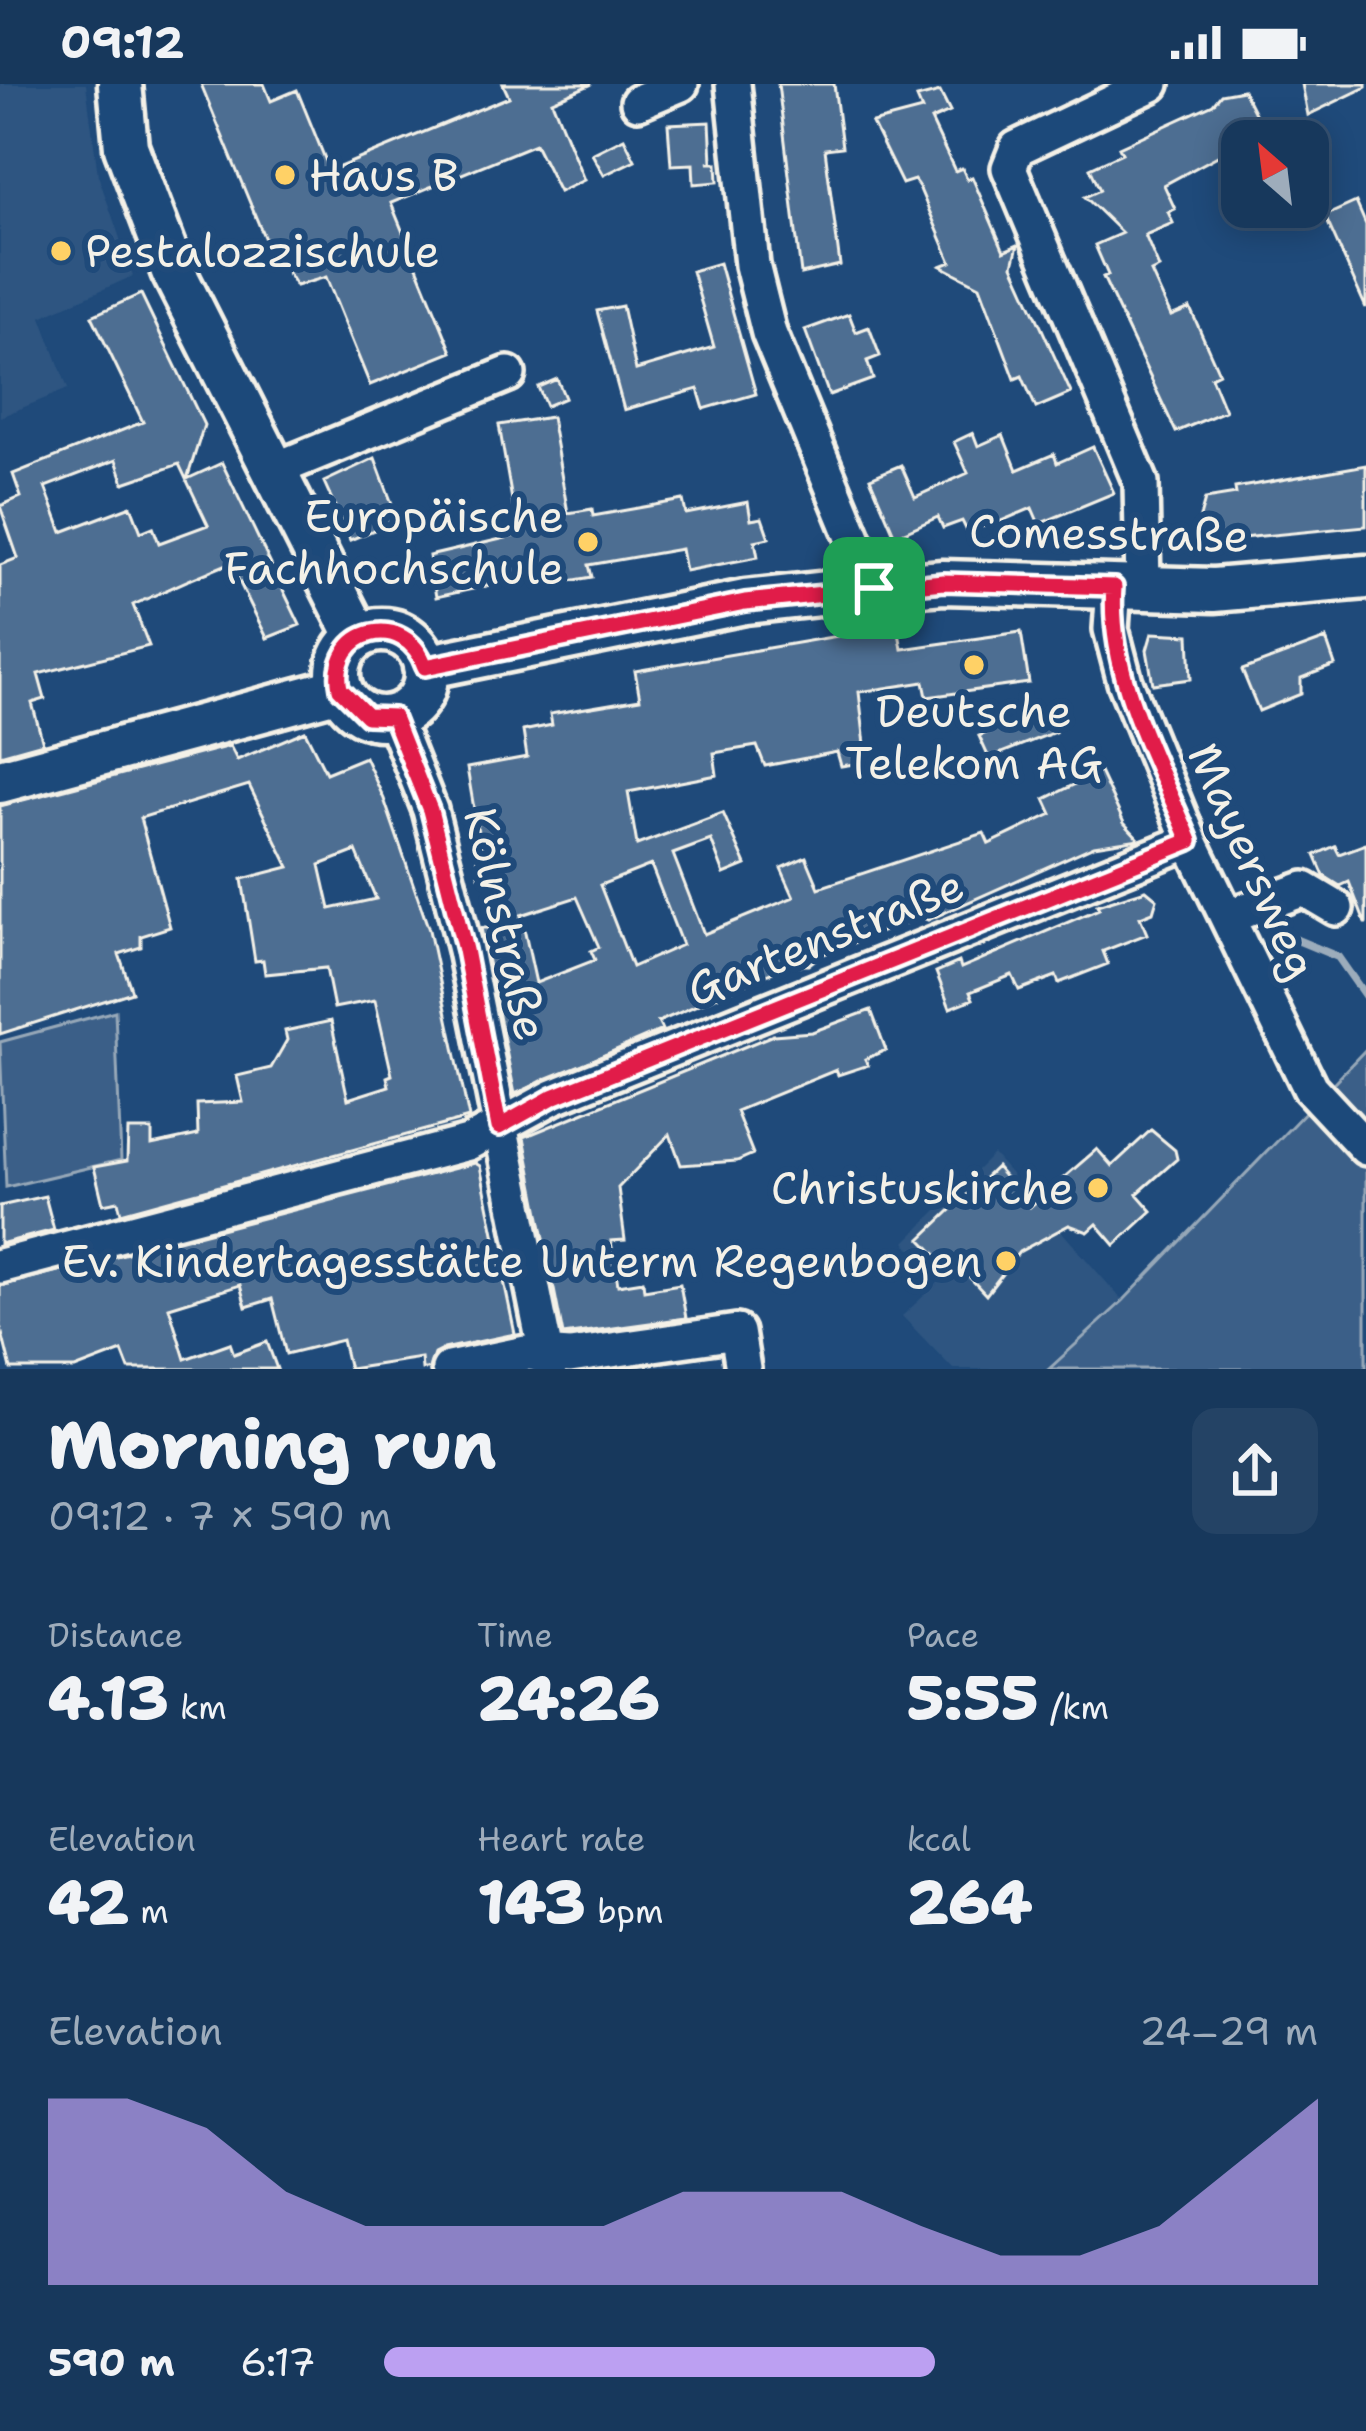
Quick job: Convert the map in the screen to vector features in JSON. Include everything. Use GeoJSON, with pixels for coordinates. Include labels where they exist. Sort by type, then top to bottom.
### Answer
{"type":"FeatureCollection","features":[{"type":"Feature","properties":{"kind":"main road"},"geometry":{"type":"LineString","coordinates":[[120,84],[136,179],[173,271],[358,637]]}},
{"type":"Feature","properties":{"kind":"main road","name":"Comesstraße"},"geometry":{"type":"LineString","coordinates":[[425,667],[745,602],[874,588],[943,582],[1214,590],[1366,577]]}},
{"type":"Feature","properties":{"kind":"main road"},"geometry":{"type":"LineString","coordinates":[[386,630],[400,634],[421,653],[425,667],[422,692],[393,717],[367,716],[340,689],[338,665],[358,637],[386,630]]}},
{"type":"Feature","properties":{"kind":"main road"},"geometry":{"type":"LineString","coordinates":[[0,781],[340,689]]}},
{"type":"Feature","properties":{"kind":"street"},"geometry":{"type":"LineString","coordinates":[[638,101],[681,84]]}},
{"type":"Feature","properties":{"kind":"street"},"geometry":{"type":"LineString","coordinates":[[733,84],[752,265],[769,333],[874,588]]}},
{"type":"Feature","properties":{"kind":"street","name":"Mayersweg"},"geometry":{"type":"LineString","coordinates":[[1152,84],[1017,148],[1009,168],[1142,483],[1129,587],[1111,629],[1125,682],[1190,841],[1310,1088],[1366,1148]]}},
{"type":"Feature","properties":{"kind":"street"},"geometry":{"type":"LineString","coordinates":[[274,470],[508,374]]}},
{"type":"Feature","properties":{"kind":"street","name":"Kölnstraße"},"geometry":{"type":"LineString","coordinates":[[393,717],[430,810],[465,950],[550,1362]]}},
{"type":"Feature","properties":{"kind":"street","name":"Gartenstraße"},"geometry":{"type":"LineString","coordinates":[[0,1266],[468,1143],[553,1097],[1190,841]]}},
{"type":"Feature","properties":{"kind":"street"},"geometry":{"type":"LineString","coordinates":[[1227,917],[1304,889],[1336,908]]}},
{"type":"Feature","properties":{"kind":"street"},"geometry":{"type":"LineString","coordinates":[[449,1369],[526,1353],[550,1362],[737,1332],[743,1369]]}},
{"type":"Feature","properties":{"kind":"shaded area","name":"Pestalozzischule"},"geometry":{"type":"Polygon","coordinates":[[[0,84],[86,84],[98,175],[133,276],[41,317],[68,389],[0,417],[0,84]]]}},
{"type":"Feature","properties":{"kind":"shaded area"},"geometry":{"type":"Polygon","coordinates":[[[115,1011],[121,1160],[6,1187],[0,1042],[115,1011]]]}},
{"type":"Feature","properties":{"kind":"shaded area"},"geometry":{"type":"Polygon","coordinates":[[[1366,1049],[1366,1369],[1049,1369],[1123,1301],[1366,1049]]]}},
{"type":"Feature","properties":{"kind":"shaded area","name":"Ev. Kindertagesstätte Unterm Regenbogen"},"geometry":{"type":"Polygon","coordinates":[[[993,1154],[1123,1301],[1049,1369],[953,1369],[902,1316],[941,1280],[905,1242],[993,1154]]]}},
{"type":"Feature","properties":{"kind":"building"},"geometry":{"type":"Polygon","coordinates":[[[201,84],[264,84],[271,101],[297,90],[330,171],[509,97],[503,84],[592,84],[552,101],[584,180],[559,192],[535,144],[391,203],[452,352],[370,385],[326,277],[296,286],[275,252],[271,254],[201,84]]]}},
{"type":"Feature","properties":{"kind":"building"},"geometry":{"type":"Polygon","coordinates":[[[778,84],[834,84],[842,147],[825,149],[840,265],[801,274],[778,84]]]}},
{"type":"Feature","properties":{"kind":"building"},"geometry":{"type":"Polygon","coordinates":[[[1302,84],[1366,84],[1366,87],[1308,115],[1302,84]]]}},
{"type":"Feature","properties":{"kind":"building"},"geometry":{"type":"Polygon","coordinates":[[[1243,90],[1258,120],[1221,120],[1221,154],[1164,185],[1175,209],[1168,212],[1173,223],[1145,235],[1159,268],[1151,272],[1171,316],[1190,308],[1219,373],[1211,377],[1225,411],[1176,432],[1103,277],[1108,275],[1095,245],[1122,233],[1085,197],[1100,190],[1090,168],[1122,153],[1119,147],[1213,104],[1221,94],[1243,90]]]}},
{"type":"Feature","properties":{"kind":"building"},"geometry":{"type":"Polygon","coordinates":[[[940,92],[950,112],[931,120],[955,171],[962,168],[967,179],[972,177],[1004,251],[1018,245],[1013,265],[1071,393],[1036,408],[1022,376],[1015,379],[980,286],[941,266],[951,262],[919,187],[914,180],[902,184],[872,123],[922,110],[917,98],[940,92]]]}},
{"type":"Feature","properties":{"kind":"building"},"geometry":{"type":"Polygon","coordinates":[[[710,122],[712,162],[708,163],[717,163],[718,182],[694,184],[693,164],[671,165],[668,124],[710,122]]]}},
{"type":"Feature","properties":{"kind":"building"},"geometry":{"type":"Polygon","coordinates":[[[624,138],[635,160],[604,175],[592,154],[624,138]]]}},
{"type":"Feature","properties":{"kind":"building"},"geometry":{"type":"Polygon","coordinates":[[[1356,202],[1366,225],[1366,308],[1329,225],[1329,214],[1356,202]]]}},
{"type":"Feature","properties":{"kind":"building"},"geometry":{"type":"Polygon","coordinates":[[[719,263],[756,394],[704,409],[698,389],[624,410],[597,311],[622,306],[636,370],[714,347],[692,271],[719,263]]]}},
{"type":"Feature","properties":{"kind":"building"},"geometry":{"type":"Polygon","coordinates":[[[141,294],[204,425],[187,479],[222,463],[300,625],[267,638],[234,571],[229,573],[225,565],[189,580],[133,605],[149,646],[38,674],[45,699],[32,703],[43,743],[0,755],[0,565],[18,558],[0,506],[21,497],[13,474],[143,422],[92,316],[141,294]],[[116,460],[45,487],[62,532],[131,506],[141,532],[153,527],[159,543],[208,525],[179,464],[124,483],[116,460]]]}},
{"type":"Feature","properties":{"kind":"building"},"geometry":{"type":"Polygon","coordinates":[[[849,314],[856,332],[869,327],[880,356],[867,361],[873,379],[829,395],[805,330],[849,314]]]}},
{"type":"Feature","properties":{"kind":"building"},"geometry":{"type":"Polygon","coordinates":[[[557,379],[565,398],[546,406],[538,387],[557,379]]]}},
{"type":"Feature","properties":{"kind":"building"},"geometry":{"type":"Polygon","coordinates":[[[551,417],[568,513],[592,509],[593,516],[683,500],[686,514],[748,502],[751,520],[762,518],[769,538],[755,541],[758,557],[685,571],[681,549],[589,565],[592,577],[558,583],[556,571],[436,597],[429,556],[518,535],[499,425],[551,417]]]}},
{"type":"Feature","properties":{"kind":"building"},"geometry":{"type":"Polygon","coordinates":[[[973,433],[978,446],[1003,435],[1017,470],[1054,454],[1057,463],[1093,447],[1114,493],[1039,524],[1032,508],[992,525],[966,529],[962,521],[943,528],[938,517],[895,536],[870,478],[901,465],[915,497],[968,473],[954,442],[973,433]]]}},
{"type":"Feature","properties":{"kind":"building"},"geometry":{"type":"Polygon","coordinates":[[[375,458],[398,520],[350,540],[324,482],[375,458]]]}},
{"type":"Feature","properties":{"kind":"building"},"geometry":{"type":"Polygon","coordinates":[[[1366,465],[1366,526],[1211,541],[1209,528],[1199,521],[1205,499],[1236,494],[1235,488],[1366,465]]]}},
{"type":"Feature","properties":{"kind":"building"},"geometry":{"type":"Polygon","coordinates":[[[896,616],[902,649],[1021,632],[1029,683],[927,697],[924,682],[859,692],[867,762],[841,766],[837,752],[765,766],[757,746],[714,753],[717,775],[628,792],[637,845],[723,813],[746,865],[724,874],[711,840],[673,854],[704,934],[794,897],[781,868],[806,857],[819,888],[984,833],[989,844],[1052,814],[1045,799],[1100,772],[1124,823],[1139,839],[1094,846],[928,920],[921,917],[821,955],[808,965],[789,965],[658,1022],[662,1030],[515,1094],[481,928],[501,928],[492,873],[479,875],[477,850],[481,850],[467,768],[527,757],[523,731],[552,725],[550,714],[640,699],[635,671],[884,628],[896,616]],[[651,865],[600,885],[632,967],[682,945],[651,865]],[[577,897],[521,915],[536,983],[595,960],[591,951],[599,947],[577,897]]]}},
{"type":"Feature","properties":{"kind":"building"},"geometry":{"type":"Polygon","coordinates":[[[1152,633],[1189,635],[1191,679],[1153,684],[1147,650],[1152,633]]]}},
{"type":"Feature","properties":{"kind":"building"},"geometry":{"type":"Polygon","coordinates":[[[1326,639],[1335,665],[1301,678],[1301,694],[1259,711],[1242,670],[1326,639]]]}},
{"type":"Feature","properties":{"kind":"building"},"geometry":{"type":"Polygon","coordinates":[[[1045,709],[1055,732],[989,758],[979,736],[1045,709]]]}},
{"type":"Feature","properties":{"kind":"building"},"geometry":{"type":"Polygon","coordinates":[[[305,731],[326,773],[365,757],[429,930],[469,1118],[121,1213],[118,1201],[103,1204],[94,1167],[127,1161],[128,1130],[152,1130],[152,1145],[198,1135],[197,1104],[243,1102],[237,1076],[271,1068],[287,1040],[285,1031],[331,1021],[348,1099],[389,1086],[387,1077],[392,1075],[375,1000],[334,1008],[326,968],[265,974],[263,960],[255,961],[242,879],[289,867],[249,785],[140,818],[170,927],[141,936],[141,947],[119,954],[132,992],[0,1034],[0,806],[230,746],[237,760],[305,731]],[[356,851],[320,865],[330,909],[376,899],[356,851]]]}},
{"type":"Feature","properties":{"kind":"building"},"geometry":{"type":"Polygon","coordinates":[[[1366,844],[1365,923],[1349,882],[1340,886],[1324,876],[1315,855],[1335,846],[1339,854],[1366,844]]]}},
{"type":"Feature","properties":{"kind":"building"},"geometry":{"type":"Polygon","coordinates":[[[1146,890],[1157,899],[1153,912],[1140,917],[1147,934],[1103,951],[1108,964],[1059,983],[1056,976],[1019,990],[1012,975],[970,992],[973,999],[950,1008],[936,972],[959,962],[961,968],[1099,909],[1097,905],[1146,890]]]}},
{"type":"Feature","properties":{"kind":"building"},"geometry":{"type":"Polygon","coordinates":[[[871,1010],[886,1050],[865,1059],[868,1065],[838,1075],[836,1070],[736,1111],[753,1154],[737,1161],[681,1165],[670,1134],[618,1188],[625,1240],[611,1241],[618,1285],[643,1281],[644,1290],[680,1284],[686,1318],[563,1335],[524,1137],[773,1035],[812,1032],[871,1010]]]}},
{"type":"Feature","properties":{"kind":"building"},"geometry":{"type":"Polygon","coordinates":[[[1151,1130],[1175,1150],[1177,1159],[1137,1194],[1152,1211],[1115,1245],[1097,1224],[1088,1232],[1069,1225],[1019,1252],[986,1295],[958,1265],[951,1270],[921,1239],[996,1167],[1030,1207],[1097,1149],[1112,1166],[1151,1130]]]}},
{"type":"Feature","properties":{"kind":"building"},"geometry":{"type":"Polygon","coordinates":[[[475,1163],[480,1166],[515,1334],[444,1349],[434,1354],[429,1369],[422,1369],[421,1358],[349,1369],[342,1340],[286,1354],[272,1299],[246,1307],[240,1285],[169,1307],[185,1359],[230,1343],[234,1354],[267,1342],[277,1369],[129,1369],[122,1351],[75,1369],[11,1369],[0,1325],[0,1286],[475,1163]]]}},
{"type":"Feature","properties":{"kind":"building"},"geometry":{"type":"Polygon","coordinates":[[[45,1196],[54,1230],[0,1244],[0,1206],[45,1196]]]}},
{"type":"Feature","properties":{"kind":"waterway"},"geometry":{"type":"LineString","coordinates":[[1285,935],[1338,957],[1366,997]]}},
{"type":"Feature","properties":{"kind":"place","name":"Haus B"},"geometry":{"type":"Point","coordinates":[285,175]}},
{"type":"Feature","properties":{"kind":"place","name":"Pestalozzischule"},"geometry":{"type":"Point","coordinates":[61,251]}},
{"type":"Feature","properties":{"kind":"place","name":"Europäische Fachhochschule"},"geometry":{"type":"Point","coordinates":[588,542]}},
{"type":"Feature","properties":{"kind":"place","name":"Deutsche Telekom AG"},"geometry":{"type":"Point","coordinates":[974,665]}},
{"type":"Feature","properties":{"kind":"place","name":"Christuskirche"},"geometry":{"type":"Point","coordinates":[1098,1188]}},
{"type":"Feature","properties":{"kind":"place","name":"Ev. Kindertagesstätte Unterm Regenbogen"},"geometry":{"type":"Point","coordinates":[1006,1261]}},
{"type":"Feature","properties":{"kind":"route"},"geometry":{"type":"LineString","coordinates":[[943,582],[1114,587],[1111,629],[1125,682],[1190,841],[553,1097],[499,1127],[465,950],[430,810],[393,717],[367,716],[346,700],[338,677],[342,654],[358,637],[386,630],[412,641],[425,667],[745,602],[874,588],[943,582]]}}]}
